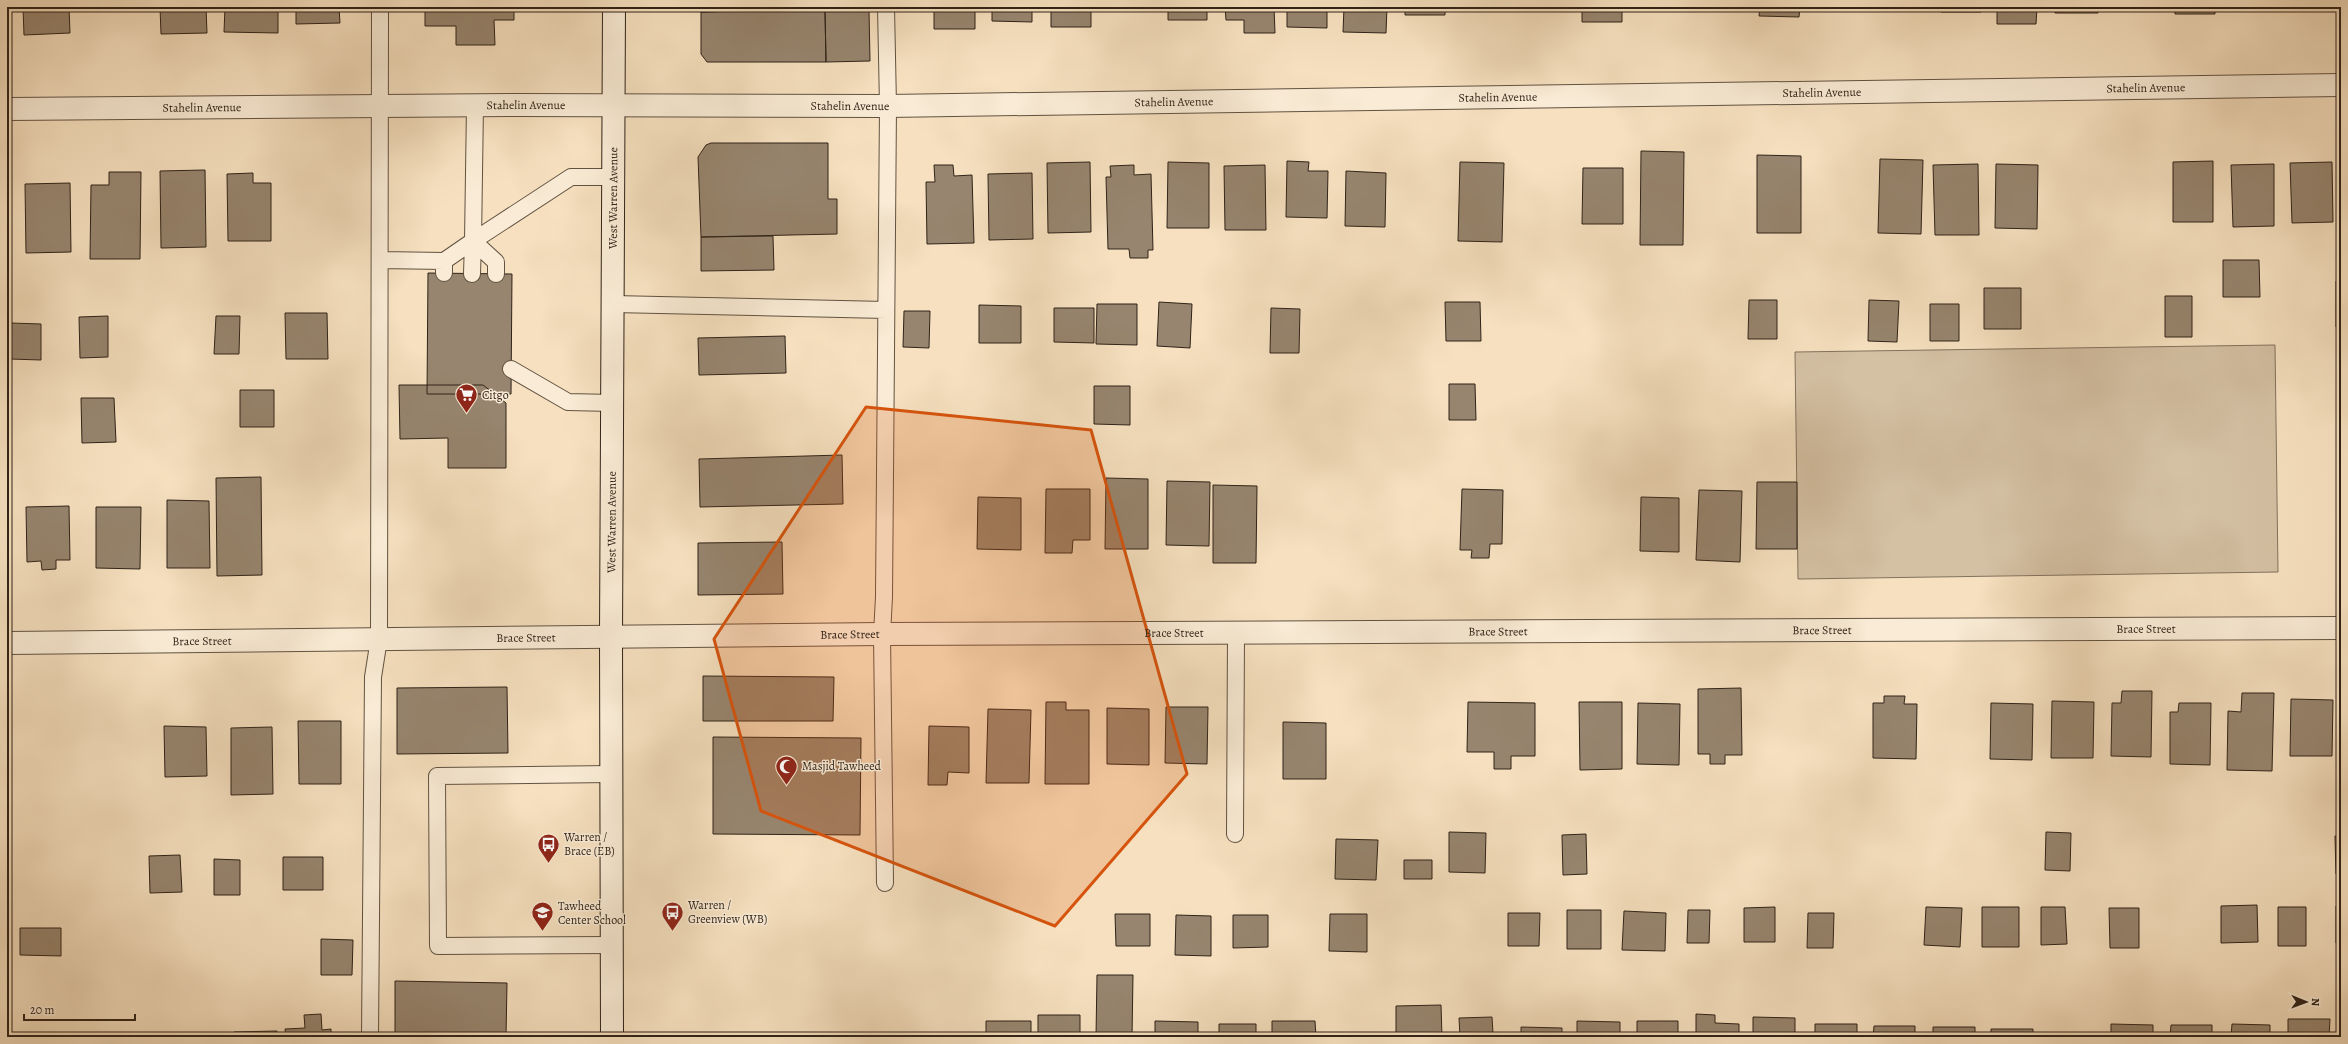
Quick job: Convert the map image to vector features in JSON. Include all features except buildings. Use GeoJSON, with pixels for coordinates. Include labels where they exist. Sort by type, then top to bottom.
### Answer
{"type":"FeatureCollection","features":[{"type":"Feature","properties":{"kind":"street","name":"West Warren Avenue"},"geometry":{"type":"LineString","coordinates":[[612,1037],[611,637],[614,7]]}},
{"type":"Feature","properties":{"kind":"street","name":"Stahelin Avenue"},"geometry":{"type":"LineString","coordinates":[[7,109],[474,105],[888,106],[2341,85]]}},
{"type":"Feature","properties":{"kind":"street","name":"Brace Street"},"geometry":{"type":"LineString","coordinates":[[7,643],[882,634],[1236,634],[2341,628]]}},
{"type":"Feature","properties":{"kind":"lane"},"geometry":{"type":"LineString","coordinates":[[370,1037],[373,677],[379,639],[380,7]]}},
{"type":"Feature","properties":{"kind":"lane"},"geometry":{"type":"LineString","coordinates":[[885,883],[882,634],[884,597],[888,106],[886,7]]}},
{"type":"Feature","properties":{"kind":"lane"},"geometry":{"type":"LineString","coordinates":[[472,274],[474,105]]}},
{"type":"Feature","properties":{"kind":"lane"},"geometry":{"type":"LineString","coordinates":[[380,260],[444,267],[473,241],[571,177],[613,177]]}},
{"type":"Feature","properties":{"kind":"lane"},"geometry":{"type":"LineString","coordinates":[[473,241],[496,262],[496,274]]}},
{"type":"Feature","properties":{"kind":"lane"},"geometry":{"type":"LineString","coordinates":[[613,304],[886,310]]}},
{"type":"Feature","properties":{"kind":"lane"},"geometry":{"type":"LineString","coordinates":[[511,369],[568,402],[613,403]]}},
{"type":"Feature","properties":{"kind":"lane"},"geometry":{"type":"LineString","coordinates":[[1235,834],[1236,634]]}},
{"type":"Feature","properties":{"kind":"lane"},"geometry":{"type":"LineString","coordinates":[[611,774],[437,776],[438,946],[612,945]]}},
{"type":"Feature","properties":{"kind":"highlighted area"},"geometry":{"type":"Polygon","coordinates":[[[866,407],[1091,430],[1187,774],[1055,926],[761,811],[714,639],[866,407]]]}},
{"type":"Feature","properties":{"kind":"shaded area"},"geometry":{"type":"Polygon","coordinates":[[[2275,345],[2278,572],[1798,579],[1795,352],[2275,345]]]}},
{"type":"Feature","properties":{"kind":"place","name":"Citgo"},"geometry":{"type":"Point","coordinates":[466,414]}},
{"type":"Feature","properties":{"kind":"place","name":"Masjid Tawheed"},"geometry":{"type":"Point","coordinates":[787,786]}},
{"type":"Feature","properties":{"kind":"place","name":"Warren / Brace (EB)"},"geometry":{"type":"Point","coordinates":[549,864]}},
{"type":"Feature","properties":{"kind":"place","name":"Tawheed Center School"},"geometry":{"type":"Point","coordinates":[543,932]}},
{"type":"Feature","properties":{"kind":"place","name":"Warren / Greenview (WB)"},"geometry":{"type":"Point","coordinates":[673,932]}}]}
